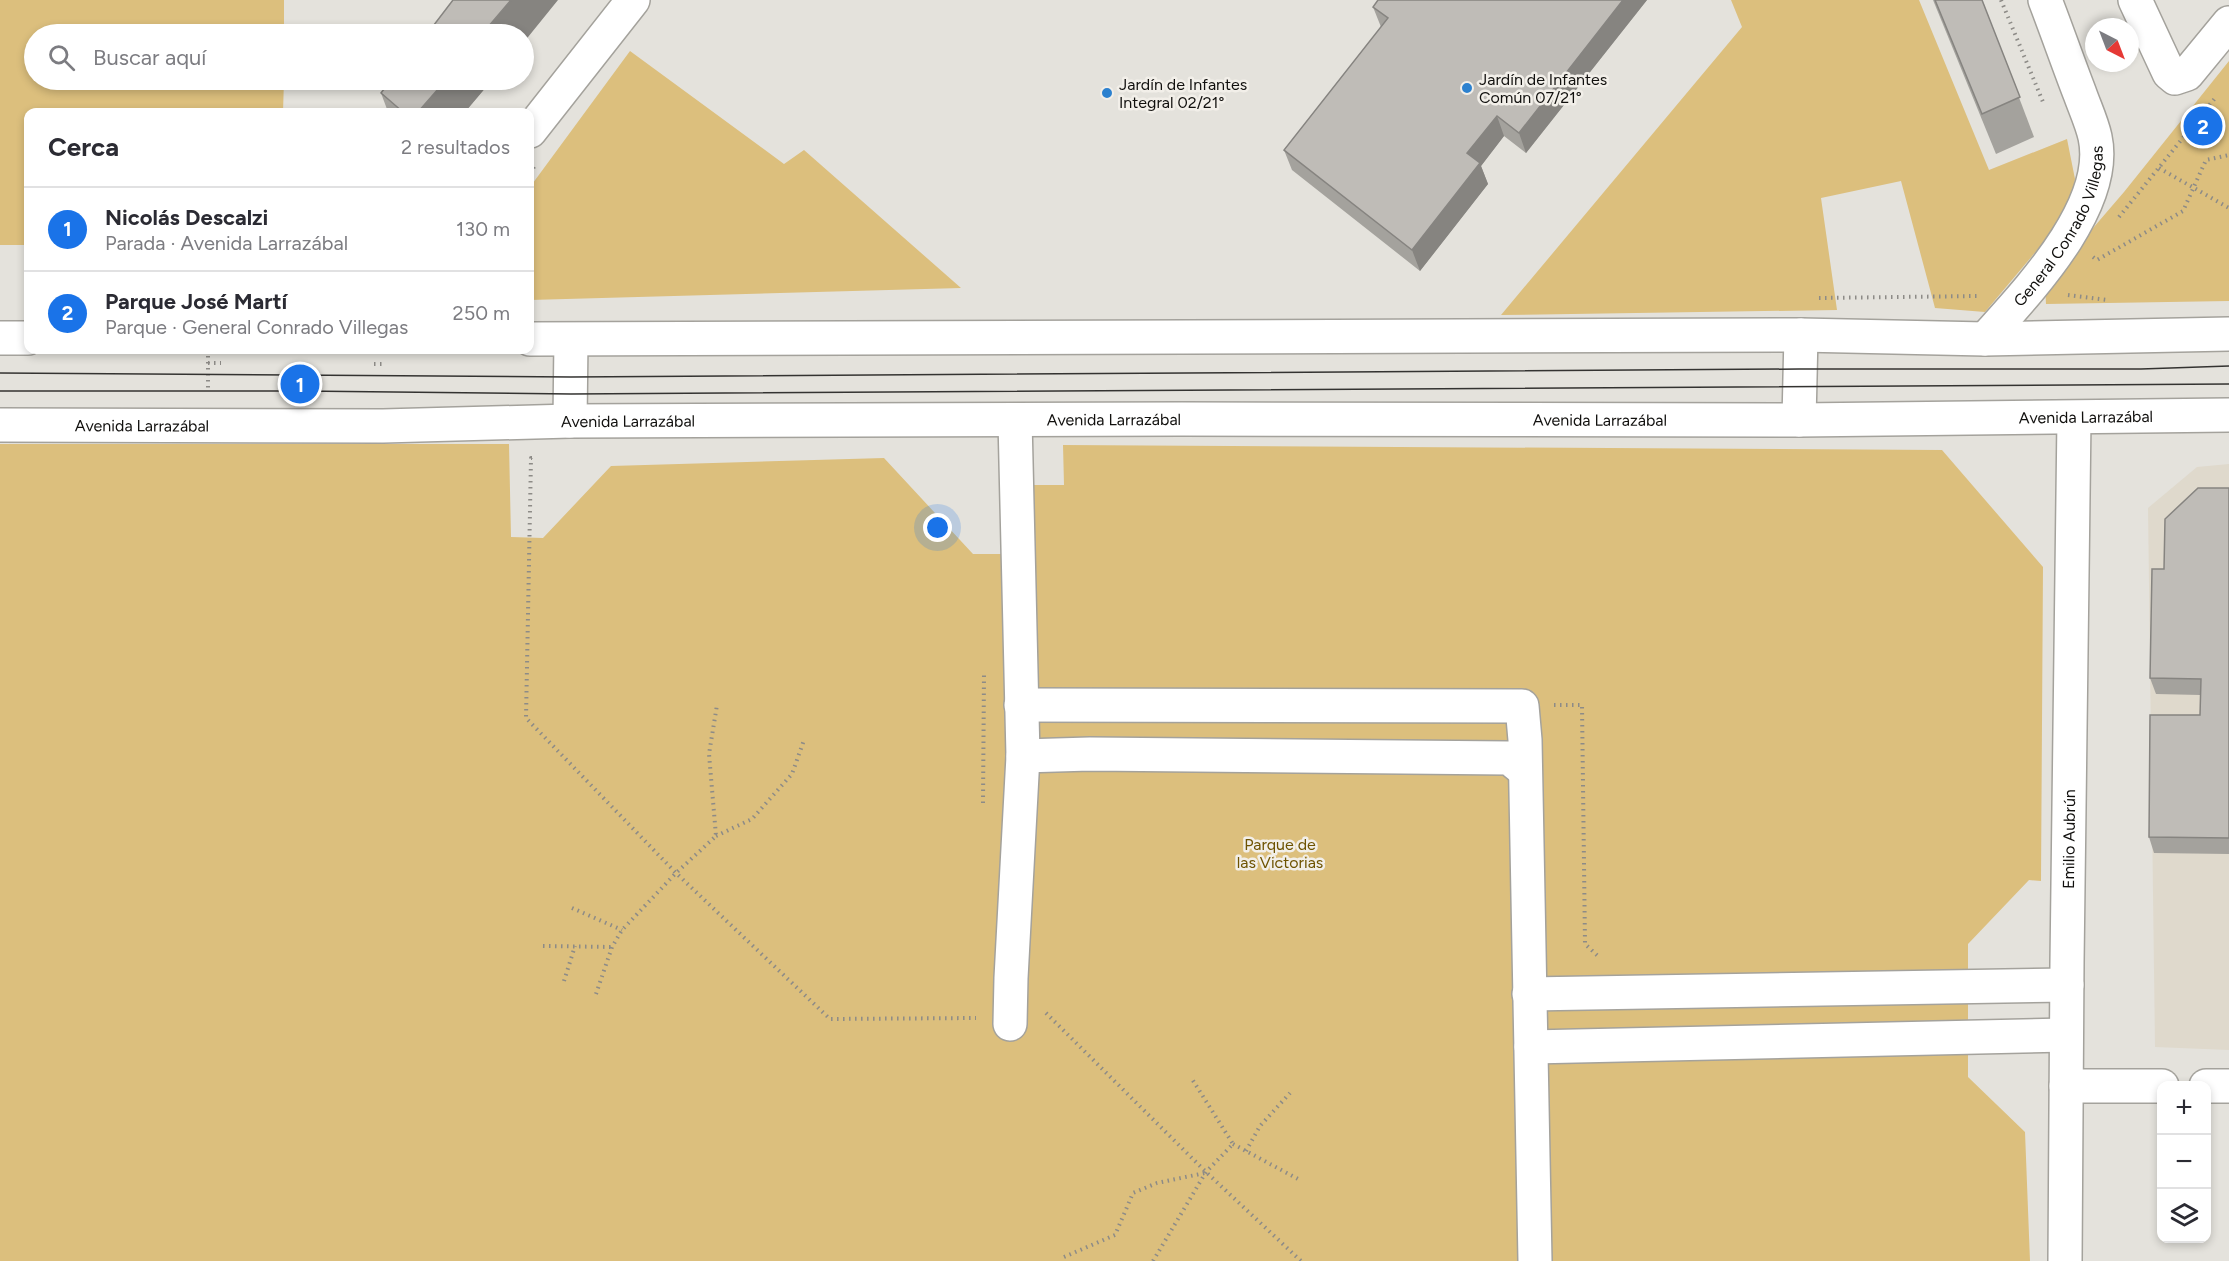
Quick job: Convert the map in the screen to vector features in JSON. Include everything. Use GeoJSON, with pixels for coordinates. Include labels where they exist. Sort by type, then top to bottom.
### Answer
{"type":"FeatureCollection","features":[{"type":"Feature","properties":{"kind":"main road"},"geometry":{"type":"LineString","coordinates":[[534,126],[633,0]]}},
{"type":"Feature","properties":{"kind":"main road","name":"General Conrado Villegas"},"geometry":{"type":"LineString","coordinates":[[1985,339],[2024,296],[2066,238],[2091,191],[2097,168],[2095,137],[2045,0]]}},
{"type":"Feature","properties":{"kind":"main road"},"geometry":{"type":"LineString","coordinates":[[2135,0],[2169,73],[2175,78],[2187,74],[2229,23]]}},
{"type":"Feature","properties":{"kind":"main road"},"geometry":{"type":"LineString","coordinates":[[534,339],[1801,334],[1985,339],[2229,334]]}},
{"type":"Feature","properties":{"kind":"main road"},"geometry":{"type":"LineString","coordinates":[[1799,420],[1801,334]]}},
{"type":"Feature","properties":{"kind":"main road"},"geometry":{"type":"LineString","coordinates":[[0,338],[24,338]]}},
{"type":"Feature","properties":{"kind":"main road"},"geometry":{"type":"LineString","coordinates":[[570,421],[571,340]]}},
{"type":"Feature","properties":{"kind":"main road","name":"Avenida Larrazábal"},"geometry":{"type":"LineString","coordinates":[[0,425],[383,426],[570,421],[1799,420],[2229,415]]}},
{"type":"Feature","properties":{"kind":"main road","name":"Emilio Aubrún"},"geometry":{"type":"LineString","coordinates":[[2066,1261],[2066,1035],[2074,418]]}},
{"type":"Feature","properties":{"kind":"main road"},"geometry":{"type":"LineString","coordinates":[[1010,1024],[1023,756],[1015,420]]}},
{"type":"Feature","properties":{"kind":"main road"},"geometry":{"type":"LineString","coordinates":[[1021,705],[1522,706],[1534,1261]]}},
{"type":"Feature","properties":{"kind":"main road"},"geometry":{"type":"LineString","coordinates":[[1023,756],[1090,754],[1509,758],[1525,771]]}},
{"type":"Feature","properties":{"kind":"main road"},"geometry":{"type":"LineString","coordinates":[[1529,994],[2067,986]]}},
{"type":"Feature","properties":{"kind":"main road"},"geometry":{"type":"LineString","coordinates":[[1531,1047],[2066,1035]]}},
{"type":"Feature","properties":{"kind":"main road"},"geometry":{"type":"LineString","coordinates":[[2066,1086],[2157,1086]]}},
{"type":"Feature","properties":{"kind":"main road"},"geometry":{"type":"LineString","coordinates":[[2211,1086],[2229,1086]]}},
{"type":"Feature","properties":{"kind":"path"},"geometry":{"type":"LineString","coordinates":[[2001,0],[2036,85]]}},
{"type":"Feature","properties":{"kind":"path"},"geometry":{"type":"LineString","coordinates":[[2117,219],[2222,89]]}},
{"type":"Feature","properties":{"kind":"path"},"geometry":{"type":"LineString","coordinates":[[2066,238],[2097,260],[2183,211],[2206,160],[2229,155]]}},
{"type":"Feature","properties":{"kind":"path"},"geometry":{"type":"LineString","coordinates":[[2159,168],[2229,208]]}},
{"type":"Feature","properties":{"kind":"path"},"geometry":{"type":"LineString","coordinates":[[2067,287],[2067,295]]}},
{"type":"Feature","properties":{"kind":"path"},"geometry":{"type":"LineString","coordinates":[[208,354],[210,425]]}},
{"type":"Feature","properties":{"kind":"path"},"geometry":{"type":"LineString","coordinates":[[208,363],[220,363]]}},
{"type":"Feature","properties":{"kind":"path"},"geometry":{"type":"LineString","coordinates":[[374,364],[382,364]]}},
{"type":"Feature","properties":{"kind":"path"},"geometry":{"type":"LineString","coordinates":[[543,458],[531,458],[526,718],[676,873],[830,1019],[982,1018],[982,1026],[1010,1024]]}},
{"type":"Feature","properties":{"kind":"path"},"geometry":{"type":"LineString","coordinates":[[983,804],[984,661]]}},
{"type":"Feature","properties":{"kind":"path"},"geometry":{"type":"LineString","coordinates":[[716,836],[709,754],[717,705]]}},
{"type":"Feature","properties":{"kind":"path"},"geometry":{"type":"LineString","coordinates":[[1522,706],[1582,705],[1585,944],[1601,960]]}},
{"type":"Feature","properties":{"kind":"path"},"geometry":{"type":"LineString","coordinates":[[596,994],[612,946],[622,930],[676,873],[716,836],[752,819],[792,774],[804,740]]}},
{"type":"Feature","properties":{"kind":"path"},"geometry":{"type":"LineString","coordinates":[[572,908],[622,930]]}},
{"type":"Feature","properties":{"kind":"path"},"geometry":{"type":"LineString","coordinates":[[543,946],[612,946]]}},
{"type":"Feature","properties":{"kind":"path"},"geometry":{"type":"LineString","coordinates":[[564,981],[575,946]]}},
{"type":"Feature","properties":{"kind":"path"},"geometry":{"type":"LineString","coordinates":[[1011,978],[1206,1172],[1301,1261]]}},
{"type":"Feature","properties":{"kind":"path"},"geometry":{"type":"LineString","coordinates":[[1192,1079],[1233,1144],[1298,1179]]}},
{"type":"Feature","properties":{"kind":"path"},"geometry":{"type":"LineString","coordinates":[[1246,1151],[1260,1126],[1290,1093]]}},
{"type":"Feature","properties":{"kind":"path"},"geometry":{"type":"LineString","coordinates":[[1153,1261],[1206,1172],[1233,1144]]}},
{"type":"Feature","properties":{"kind":"path"},"geometry":{"type":"LineString","coordinates":[[1064,1257],[1115,1235],[1133,1193],[1157,1183],[1206,1172]]}},
{"type":"Feature","properties":{"kind":"shaded area"},"geometry":{"type":"Polygon","coordinates":[[[2229,464],[2229,1050],[2155,1047],[2148,508],[2197,467],[2229,464]]]}},
{"type":"Feature","properties":{"kind":"green space"},"geometry":{"type":"Polygon","coordinates":[[[0,0],[284,0],[284,24],[24,24],[24,90],[284,90],[283,108],[24,108],[24,245],[0,245],[0,0]]]}},
{"type":"Feature","properties":{"kind":"green space"},"geometry":{"type":"Polygon","coordinates":[[[1731,0],[1919,0],[1989,170],[2067,139],[2075,179],[2070,211],[1985,312],[1935,308],[1901,181],[1821,198],[1837,310],[1501,315],[1742,27],[1731,0]]]}},
{"type":"Feature","properties":{"kind":"green space"},"geometry":{"type":"Polygon","coordinates":[[[630,51],[784,164],[804,150],[961,288],[534,300],[534,182],[630,51]]]}},
{"type":"Feature","properties":{"kind":"green space"},"geometry":{"type":"Polygon","coordinates":[[[2229,61],[2229,301],[2046,304],[2045,284],[2124,192],[2229,61]]]}},
{"type":"Feature","properties":{"kind":"green space","name":"Parque de las Victorias"},"geometry":{"type":"Polygon","coordinates":[[[0,444],[509,444],[511,537],[543,538],[611,466],[884,458],[973,554],[1002,554],[1001,485],[1064,485],[1063,445],[1942,450],[2043,567],[2041,881],[2029,880],[1968,944],[1968,1077],[2025,1132],[2030,1261],[0,1261],[0,444]]]}},
{"type":"Feature","properties":{"kind":"building"},"geometry":{"type":"Polygon","coordinates":[[[453,0],[511,0],[491,24],[435,24],[453,0]]]}},
{"type":"Feature","properties":{"kind":"building","name":"Jardín de Infantes Común 07/21°"},"geometry":{"type":"Polygon","coordinates":[[[1378,0],[1623,0],[1519,133],[1497,116],[1467,153],[1480,163],[1412,250],[1284,150],[1388,18],[1373,7],[1378,0]]]}},
{"type":"Feature","properties":{"kind":"building"},"geometry":{"type":"Polygon","coordinates":[[[1935,0],[1982,0],[2020,97],[1982,114],[1935,0]]]}},
{"type":"Feature","properties":{"kind":"building"},"geometry":{"type":"Polygon","coordinates":[[[383,90],[437,90],[422,108],[398,108],[381,93],[383,90]]]}},
{"type":"Feature","properties":{"kind":"building"},"geometry":{"type":"Polygon","coordinates":[[[2198,488],[2229,488],[2229,838],[2149,837],[2150,715],[2200,715],[2201,679],[2150,678],[2152,569],[2164,569],[2165,519],[2198,488]]]}},
{"type":"Feature","properties":{"kind":"tram line"},"geometry":{"type":"LineString","coordinates":[[0,373],[571,377],[2141,369],[2229,366]]}},
{"type":"Feature","properties":{"kind":"tram line"},"geometry":{"type":"LineString","coordinates":[[0,391],[571,394],[2229,384]]}},
{"type":"Feature","properties":{"kind":"place","name":"Jardín de Infantes Común 07/21°"},"geometry":{"type":"Point","coordinates":[1467,88]}},
{"type":"Feature","properties":{"kind":"place","name":"Jardín de Infantes Integral 02/21°"},"geometry":{"type":"Point","coordinates":[1107,93]}},
{"type":"Feature","properties":{"kind":"place","name":"Parque José Martí"},"geometry":{"type":"Point","coordinates":[2203,126]}},
{"type":"Feature","properties":{"kind":"place","name":"Nicolás Descalzi"},"geometry":{"type":"Point","coordinates":[300,384]}}]}
